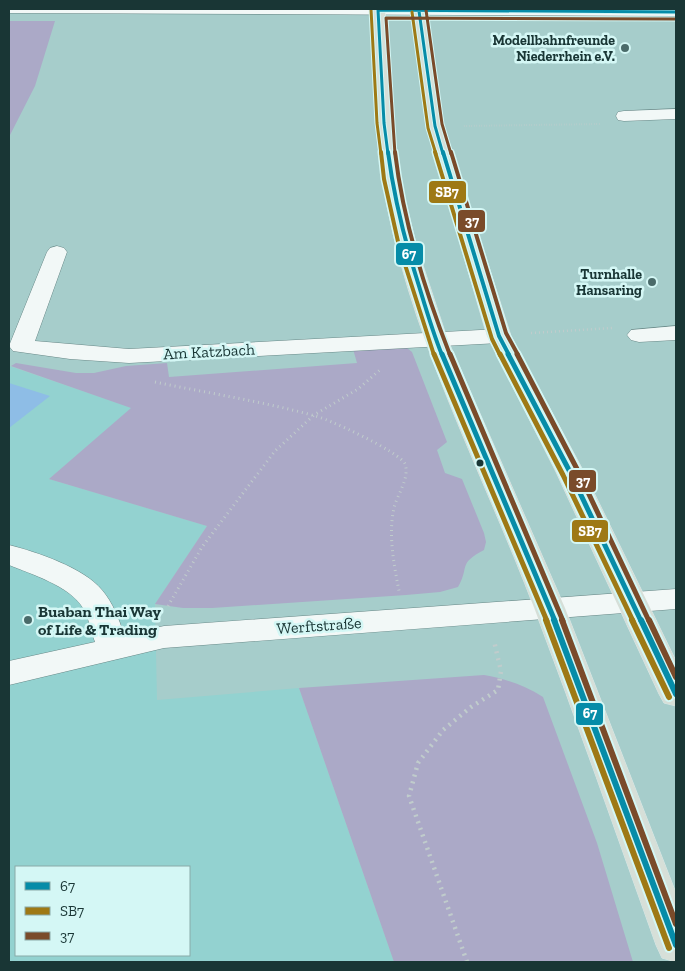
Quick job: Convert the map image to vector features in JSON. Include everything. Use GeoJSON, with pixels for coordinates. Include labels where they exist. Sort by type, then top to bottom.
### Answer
{"type":"FeatureCollection","features":[{"type":"Feature","properties":{"kind":"main road"},"geometry":{"type":"LineString","coordinates":[[378,10],[384,123],[391,178],[406,244],[435,338],[550,608],[676,945]]}},
{"type":"Feature","properties":{"kind":"main road"},"geometry":{"type":"LineString","coordinates":[[419,10],[436,126],[447,170],[499,336],[570,472],[634,602],[676,694]]}},
{"type":"Feature","properties":{"kind":"street"},"geometry":{"type":"LineString","coordinates":[[9,10],[676,12]]}},
{"type":"Feature","properties":{"kind":"street"},"geometry":{"type":"LineString","coordinates":[[624,116],[676,114]]}},
{"type":"Feature","properties":{"kind":"street","name":"Am Katzbach"},"geometry":{"type":"LineString","coordinates":[[57,252],[20,346],[129,356],[389,340],[499,336]]}},
{"type":"Feature","properties":{"kind":"street"},"geometry":{"type":"LineString","coordinates":[[639,335],[676,333]]}},
{"type":"Feature","properties":{"kind":"street"},"geometry":{"type":"LineString","coordinates":[[9,554],[74,583],[87,593],[97,605],[113,648]]}},
{"type":"Feature","properties":{"kind":"street","name":"Werftstraße"},"geometry":{"type":"LineString","coordinates":[[9,674],[164,637],[676,599]]}},
{"type":"Feature","properties":{"kind":"path"},"geometry":{"type":"LineString","coordinates":[[436,126],[613,124],[621,121],[624,116]]}},
{"type":"Feature","properties":{"kind":"path"},"geometry":{"type":"LineString","coordinates":[[499,336],[614,328],[639,335]]}},
{"type":"Feature","properties":{"kind":"path"},"geometry":{"type":"LineString","coordinates":[[164,637],[164,622],[169,606],[202,547],[274,451],[314,415],[358,388],[383,368],[389,355],[389,340]]}},
{"type":"Feature","properties":{"kind":"path"},"geometry":{"type":"LineString","coordinates":[[152,382],[314,415],[382,446],[399,456],[405,464],[406,474],[394,508],[392,528],[394,565],[404,619]]}},
{"type":"Feature","properties":{"kind":"path"},"geometry":{"type":"LineString","coordinates":[[467,962],[408,796],[418,762],[443,730],[471,707],[498,690],[501,671],[487,613]]}},
{"type":"Feature","properties":{"kind":"shaded area"},"geometry":{"type":"Polygon","coordinates":[[[9,21],[55,21],[35,86],[9,137],[9,21]]]}},
{"type":"Feature","properties":{"kind":"shaded area"},"geometry":{"type":"Polygon","coordinates":[[[407,348],[412,352],[447,442],[437,450],[445,473],[462,479],[484,533],[486,542],[484,550],[467,563],[458,587],[440,592],[406,595],[212,608],[183,608],[155,604],[207,526],[49,479],[131,408],[11,366],[16,363],[76,373],[94,373],[126,366],[167,363],[169,377],[357,363],[353,349],[407,348]]]}},
{"type":"Feature","properties":{"kind":"shaded area"},"geometry":{"type":"Polygon","coordinates":[[[9,366],[132,408],[49,479],[207,526],[155,604],[157,700],[299,688],[394,962],[9,962],[9,366]]]}},
{"type":"Feature","properties":{"kind":"shaded area"},"geometry":{"type":"Polygon","coordinates":[[[9,383],[50,396],[9,428],[9,383]]]}},
{"type":"Feature","properties":{"kind":"shaded area"},"geometry":{"type":"Polygon","coordinates":[[[484,675],[515,683],[543,697],[597,843],[633,962],[394,962],[299,688],[484,675]]]}},
{"type":"Feature","properties":{"kind":"transit line","name":"SB7"},"geometry":{"type":"LineString","coordinates":[[371,9],[377,123],[384,179],[399,246],[428,340],[543,611],[669,948]]}},
{"type":"Feature","properties":{"kind":"transit line","name":"67"},"geometry":{"type":"LineString","coordinates":[[378,10],[384,123],[391,178],[406,244],[435,338],[550,608],[676,945]]}},
{"type":"Feature","properties":{"kind":"transit line","name":"67"},"geometry":{"type":"LineString","coordinates":[[378,10],[676,12]]}},
{"type":"Feature","properties":{"kind":"transit line","name":"37"},"geometry":{"type":"LineString","coordinates":[[426,10],[442,124],[506,333],[577,469],[676,677]]}},
{"type":"Feature","properties":{"kind":"transit line","name":"67"},"geometry":{"type":"LineString","coordinates":[[419,11],[435,126],[499,336],[570,472],[676,694]]}},
{"type":"Feature","properties":{"kind":"transit line","name":"SB7"},"geometry":{"type":"LineString","coordinates":[[412,12],[428,128],[492,339],[563,475],[669,697]]}},
{"type":"Feature","properties":{"kind":"transit line","name":"37"},"geometry":{"type":"LineString","coordinates":[[676,19],[386,18],[395,156],[410,232],[426,286],[465,394],[572,644],[676,924]]}},
{"type":"Feature","properties":{"kind":"place","name":"Modellbahnfreunde Niederrhein e.V."},"geometry":{"type":"Point","coordinates":[625,48]}},
{"type":"Feature","properties":{"kind":"place","name":"Turnhalle Hansaring"},"geometry":{"type":"Point","coordinates":[652,282]}},
{"type":"Feature","properties":{"kind":"place","name":"Buaban Thai Way of Life & Trading"},"geometry":{"type":"Point","coordinates":[28,620]}}]}
